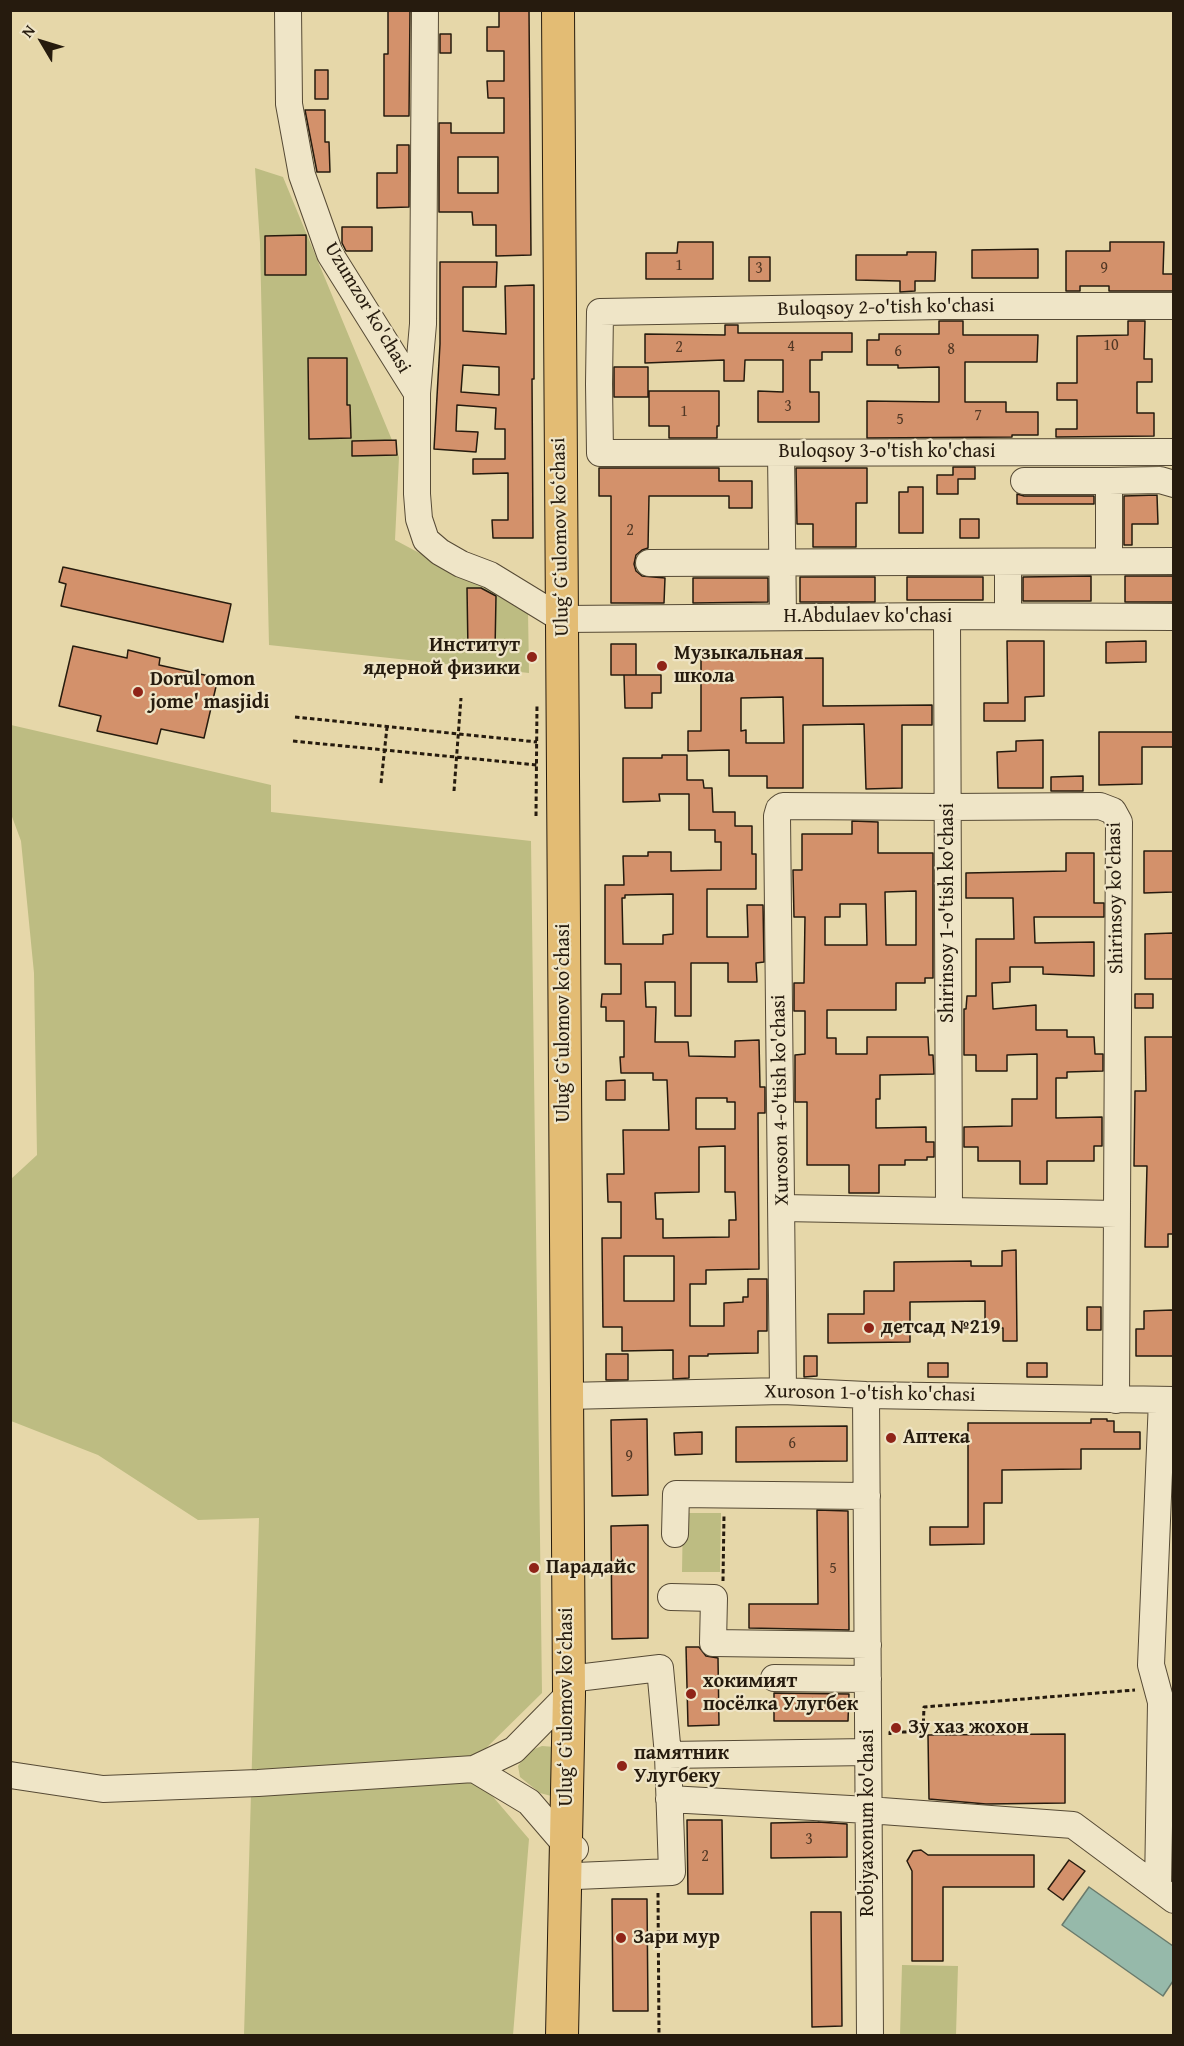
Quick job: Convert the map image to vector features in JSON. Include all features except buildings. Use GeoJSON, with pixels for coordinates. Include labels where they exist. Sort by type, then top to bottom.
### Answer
{"type":"FeatureCollection","features":[{"type":"Feature","properties":{"kind":"main road","name":"Ulugʻ Gʻulomov koʻchasi"},"geometry":{"type":"LineString","coordinates":[[558,10],[566,619],[573,2036]]}},
{"type":"Feature","properties":{"kind":"main road","name":"Ulugʻ Gʻulomov koʻchasi"},"geometry":{"type":"LineString","coordinates":[[563,384],[565,10]]}},
{"type":"Feature","properties":{"kind":"main road","name":"Ulugʻ Gʻulomov koʻchasi"},"geometry":{"type":"LineString","coordinates":[[562,2036],[573,1857]]}},
{"type":"Feature","properties":{"kind":"street","name":"Uzumzor ko'chasi"},"geometry":{"type":"LineString","coordinates":[[288,10],[289,104],[302,175],[330,254],[417,393]]}},
{"type":"Feature","properties":{"kind":"street","name":"Uzumzor ko'chasi"},"geometry":{"type":"LineString","coordinates":[[425,10],[423,324],[417,393],[419,519],[426,540],[451,559],[490,575],[566,619]]}},
{"type":"Feature","properties":{"kind":"street","name":"Buloqsoy 2-o'tish ko'chasi"},"geometry":{"type":"LineString","coordinates":[[599,384],[600,312],[944,306],[1173,306]]}},
{"type":"Feature","properties":{"kind":"street"},"geometry":{"type":"LineString","coordinates":[[563,384],[599,384]]}},
{"type":"Feature","properties":{"kind":"street","name":"Buloqsoy 3-o'tish ko'chasi"},"geometry":{"type":"LineString","coordinates":[[599,384],[600,453],[1173,452]]}},
{"type":"Feature","properties":{"kind":"street"},"geometry":{"type":"LineString","coordinates":[[781,453],[783,617]]}},
{"type":"Feature","properties":{"kind":"street"},"geometry":{"type":"LineString","coordinates":[[1109,480],[1109,561]]}},
{"type":"Feature","properties":{"kind":"street"},"geometry":{"type":"LineString","coordinates":[[1024,481],[1160,480],[1173,484]]}},
{"type":"Feature","properties":{"kind":"street"},"geometry":{"type":"LineString","coordinates":[[649,563],[1173,561]]}},
{"type":"Feature","properties":{"kind":"street"},"geometry":{"type":"LineString","coordinates":[[1008,562],[1008,616]]}},
{"type":"Feature","properties":{"kind":"street","name":"Shirinsoy 1-o'tish ko'chasi"},"geometry":{"type":"LineString","coordinates":[[947,616],[949,1211]]}},
{"type":"Feature","properties":{"kind":"street","name":"H.Abdulaev ko'chasi"},"geometry":{"type":"LineString","coordinates":[[566,619],[1173,617]]}},
{"type":"Feature","properties":{"kind":"street","name":"Shirinsoy ko'chasi"},"geometry":{"type":"LineString","coordinates":[[779,809],[783,806],[1100,806],[1113,811],[1118,816],[1116,1400]]}},
{"type":"Feature","properties":{"kind":"street","name":"Xuroson 4-o'tish ko'chasi"},"geometry":{"type":"LineString","coordinates":[[779,809],[777,816],[783,1208],[783,1391]]}},
{"type":"Feature","properties":{"kind":"street"},"geometry":{"type":"LineString","coordinates":[[783,1208],[1117,1214]]}},
{"type":"Feature","properties":{"kind":"street","name":"Хuroson 1-o'tish ko'chasi"},"geometry":{"type":"LineString","coordinates":[[571,1396],[783,1391],[866,1395],[1168,1400]]}},
{"type":"Feature","properties":{"kind":"street","name":"Robiyaxonum ko'chasi"},"geometry":{"type":"LineString","coordinates":[[866,1395],[868,1679],[879,1748],[868,1810],[870,2036]]}},
{"type":"Feature","properties":{"kind":"street"},"geometry":{"type":"LineString","coordinates":[[1166,1894],[1161,1702],[1151,1665],[1167,1448],[1168,1400]]}},
{"type":"Feature","properties":{"kind":"street"},"geometry":{"type":"LineString","coordinates":[[675,1534],[676,1494],[867,1496]]}},
{"type":"Feature","properties":{"kind":"street"},"geometry":{"type":"LineString","coordinates":[[671,1597],[714,1598],[713,1642],[868,1645]]}},
{"type":"Feature","properties":{"kind":"street"},"geometry":{"type":"LineString","coordinates":[[10,1775],[103,1789],[258,1784],[474,1769],[514,1750],[573,1686],[660,1668],[668,1755],[672,1872],[658,1872],[573,1857],[529,1802],[474,1769]]}},
{"type":"Feature","properties":{"kind":"street"},"geometry":{"type":"LineString","coordinates":[[774,1678],[868,1679]]}},
{"type":"Feature","properties":{"kind":"street"},"geometry":{"type":"LineString","coordinates":[[668,1755],[879,1748]]}},
{"type":"Feature","properties":{"kind":"street"},"geometry":{"type":"LineString","coordinates":[[669,1799],[868,1810],[1073,1825],[1166,1894]]}},
{"type":"Feature","properties":{"kind":"path"},"geometry":{"type":"LineString","coordinates":[[454,791],[461,698]]}},
{"type":"Feature","properties":{"kind":"path"},"geometry":{"type":"LineString","coordinates":[[295,717],[537,742]]}},
{"type":"Feature","properties":{"kind":"path"},"geometry":{"type":"LineString","coordinates":[[381,783],[387,727]]}},
{"type":"Feature","properties":{"kind":"path"},"geometry":{"type":"LineString","coordinates":[[293,741],[537,765]]}},
{"type":"Feature","properties":{"kind":"path"},"geometry":{"type":"LineString","coordinates":[[723,1586],[724,1494]]}},
{"type":"Feature","properties":{"kind":"path"},"geometry":{"type":"LineString","coordinates":[[879,1748],[890,1732],[923,1732],[924,1707],[1157,1688]]}},
{"type":"Feature","properties":{"kind":"path"},"geometry":{"type":"LineString","coordinates":[[658,1872],[659,2036]]}},
{"type":"Feature","properties":{"kind":"shaded area"},"geometry":{"type":"Polygon","coordinates":[[[255,168],[283,177],[399,457],[395,540],[528,611],[529,673],[269,645],[260,243],[255,168]]]}},
{"type":"Feature","properties":{"kind":"shaded area"},"geometry":{"type":"Polygon","coordinates":[[[11,725],[271,785],[271,812],[531,841],[542,1693],[478,1756],[483,1785],[529,1839],[513,2035],[244,2035],[259,1518],[198,1520],[98,1455],[11,1421],[11,1179],[37,1155],[34,973],[21,841],[11,814],[11,725]]]}},
{"type":"Feature","properties":{"kind":"shaded area"},"geometry":{"type":"Polygon","coordinates":[[[683,1513],[721,1513],[720,1572],[682,1572],[683,1513]]]}},
{"type":"Feature","properties":{"kind":"shaded area"},"geometry":{"type":"Polygon","coordinates":[[[542,1746],[555,1747],[555,1797],[540,1793],[520,1777],[518,1766],[529,1751],[542,1746]]]}},
{"type":"Feature","properties":{"kind":"shaded area"},"geometry":{"type":"Polygon","coordinates":[[[1089,1887],[1173,1946],[1173,1981],[1163,1996],[1062,1925],[1089,1887]]]}},
{"type":"Feature","properties":{"kind":"shaded area"},"geometry":{"type":"Polygon","coordinates":[[[902,1965],[958,1966],[956,2035],[900,2035],[902,1965]]]}},
{"type":"Feature","properties":{"kind":"place","name":"Институт ядерной физики"},"geometry":{"type":"Point","coordinates":[532,657]}},
{"type":"Feature","properties":{"kind":"place","name":"Музыкальная школа"},"geometry":{"type":"Point","coordinates":[662,666]}},
{"type":"Feature","properties":{"kind":"place","name":"Dorul omon jome' masjidi"},"geometry":{"type":"Point","coordinates":[138,692]}},
{"type":"Feature","properties":{"kind":"place","name":"детсад №219"},"geometry":{"type":"Point","coordinates":[869,1328]}},
{"type":"Feature","properties":{"kind":"place","name":"Аптека"},"geometry":{"type":"Point","coordinates":[891,1438]}},
{"type":"Feature","properties":{"kind":"place","name":"Парадайс"},"geometry":{"type":"Point","coordinates":[534,1568]}},
{"type":"Feature","properties":{"kind":"place","name":"хокимият посёлка Улугбек"},"geometry":{"type":"Point","coordinates":[691,1694]}},
{"type":"Feature","properties":{"kind":"place","name":"Зу хаз жохон"},"geometry":{"type":"Point","coordinates":[896,1728]}},
{"type":"Feature","properties":{"kind":"place","name":"памятник Улугбеку"},"geometry":{"type":"Point","coordinates":[622,1766]}},
{"type":"Feature","properties":{"kind":"place","name":"Зари мур"},"geometry":{"type":"Point","coordinates":[621,1938]}}]}
